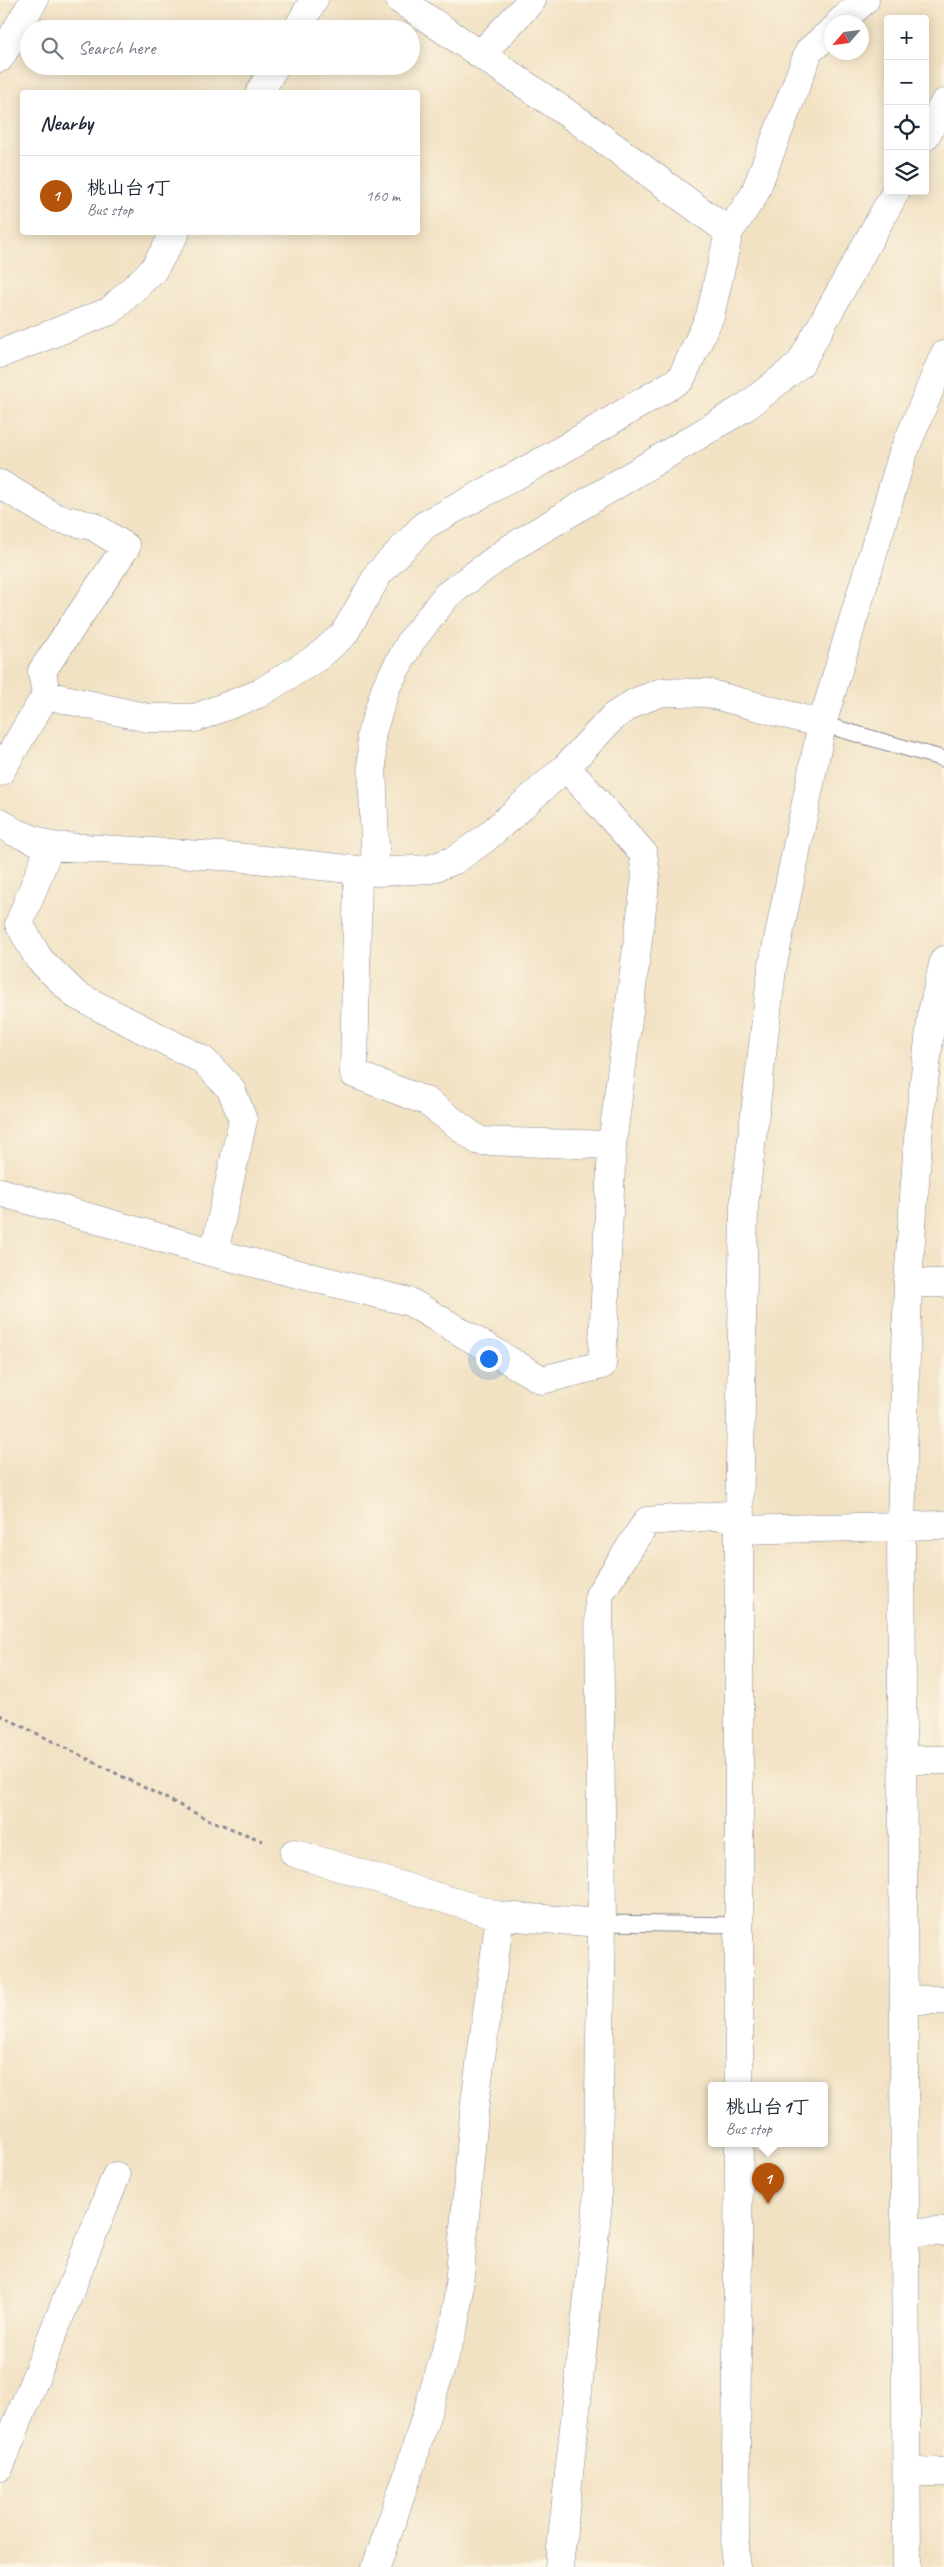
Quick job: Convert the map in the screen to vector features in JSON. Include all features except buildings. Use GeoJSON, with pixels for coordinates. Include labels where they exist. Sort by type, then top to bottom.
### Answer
{"type":"FeatureCollection","features":[{"type":"Feature","properties":{"kind":"street"},"geometry":{"type":"LineString","coordinates":[[22,20],[34,0]]}},
{"type":"Feature","properties":{"kind":"street"},"geometry":{"type":"LineString","coordinates":[[302,20],[314,0]]}},
{"type":"Feature","properties":{"kind":"street"},"geometry":{"type":"LineString","coordinates":[[400,0],[580,122],[729,232]]}},
{"type":"Feature","properties":{"kind":"street"},"geometry":{"type":"LineString","coordinates":[[481,54],[532,0]]}},
{"type":"Feature","properties":{"kind":"street"},"geometry":{"type":"LineString","coordinates":[[848,15],[864,0]]}},
{"type":"Feature","properties":{"kind":"street"},"geometry":{"type":"LineString","coordinates":[[0,58],[20,24]]}},
{"type":"Feature","properties":{"kind":"street"},"geometry":{"type":"LineString","coordinates":[[46,695],[148,718],[195,718],[258,694],[318,657],[344,634],[379,573],[425,525],[550,457],[681,379],[710,316],[729,232],[754,195],[809,51],[824,38]]}},
{"type":"Feature","properties":{"kind":"street"},"geometry":{"type":"LineString","coordinates":[[261,90],[270,75]]}},
{"type":"Feature","properties":{"kind":"street"},"geometry":{"type":"LineString","coordinates":[[929,130],[944,103]]}},
{"type":"Feature","properties":{"kind":"street"},"geometry":{"type":"LineString","coordinates":[[612,1145],[478,1141],[426,1101],[354,1074],[367,871],[372,735],[386,686],[411,640],[446,596],[511,548],[747,406],[800,364],[894,195]]}},
{"type":"Feature","properties":{"kind":"street"},"geometry":{"type":"LineString","coordinates":[[0,354],[110,311],[153,270],[174,235]]}},
{"type":"Feature","properties":{"kind":"street"},"geometry":{"type":"LineString","coordinates":[[739,2082],[740,1522],[744,1206],[772,969],[822,724],[902,456],[944,355]]}},
{"type":"Feature","properties":{"kind":"street"},"geometry":{"type":"LineString","coordinates":[[0,484],[56,518],[92,526],[126,547],[42,671],[46,695],[0,772]]}},
{"type":"Feature","properties":{"kind":"street"},"geometry":{"type":"LineString","coordinates":[[0,822],[12,831],[50,846],[236,857],[367,871],[430,870],[455,860],[486,838],[566,767],[614,716],[636,702],[662,692],[707,693],[822,724]]}},
{"type":"Feature","properties":{"kind":"street"},"geometry":{"type":"LineString","coordinates":[[0,1192],[214,1253],[410,1302],[542,1380],[602,1365],[612,1145],[646,876],[643,854],[566,767]]}},
{"type":"Feature","properties":{"kind":"street"},"geometry":{"type":"LineString","coordinates":[[50,846],[19,924],[39,959],[76,995],[204,1060],[231,1089],[243,1120],[214,1253]]}},
{"type":"Feature","properties":{"kind":"street"},"geometry":{"type":"LineString","coordinates":[[907,2567],[907,2231],[901,1525],[908,1283],[919,1126],[938,1013],[944,960]]}},
{"type":"Feature","properties":{"kind":"street"},"geometry":{"type":"LineString","coordinates":[[908,1283],[944,1283]]}},
{"type":"Feature","properties":{"kind":"street"},"geometry":{"type":"LineString","coordinates":[[559,2567],[597,2213],[602,1923],[600,1595],[647,1521],[944,1525]]}},
{"type":"Feature","properties":{"kind":"street"},"geometry":{"type":"LineString","coordinates":[[903,1760],[944,1760]]}},
{"type":"Feature","properties":{"kind":"street"},"geometry":{"type":"LineString","coordinates":[[294,1853],[500,1916],[602,1923]]}},
{"type":"Feature","properties":{"kind":"street"},"geometry":{"type":"LineString","coordinates":[[376,2567],[407,2477],[456,2319],[475,2102],[500,1916]]}},
{"type":"Feature","properties":{"kind":"street"},"geometry":{"type":"LineString","coordinates":[[905,2000],[944,2000]]}},
{"type":"Feature","properties":{"kind":"street"},"geometry":{"type":"LineString","coordinates":[[735,2567],[739,2147]]}},
{"type":"Feature","properties":{"kind":"street"},"geometry":{"type":"LineString","coordinates":[[0,2466],[116,2176]]}},
{"type":"Feature","properties":{"kind":"street"},"geometry":{"type":"LineString","coordinates":[[907,2231],[944,2232]]}},
{"type":"Feature","properties":{"kind":"street"},"geometry":{"type":"LineString","coordinates":[[907,2472],[944,2472]]}},
{"type":"Feature","properties":{"kind":"lane"},"geometry":{"type":"LineString","coordinates":[[822,724],[944,759]]}},
{"type":"Feature","properties":{"kind":"lane"},"geometry":{"type":"LineString","coordinates":[[602,1923],[740,1925]]}},
{"type":"Feature","properties":{"kind":"path"},"geometry":{"type":"LineString","coordinates":[[0,1715],[207,1819],[294,1853]]}},
{"type":"Feature","properties":{"kind":"place","name":"桃山台1丁"},"geometry":{"type":"Point","coordinates":[768,2204]}}]}
